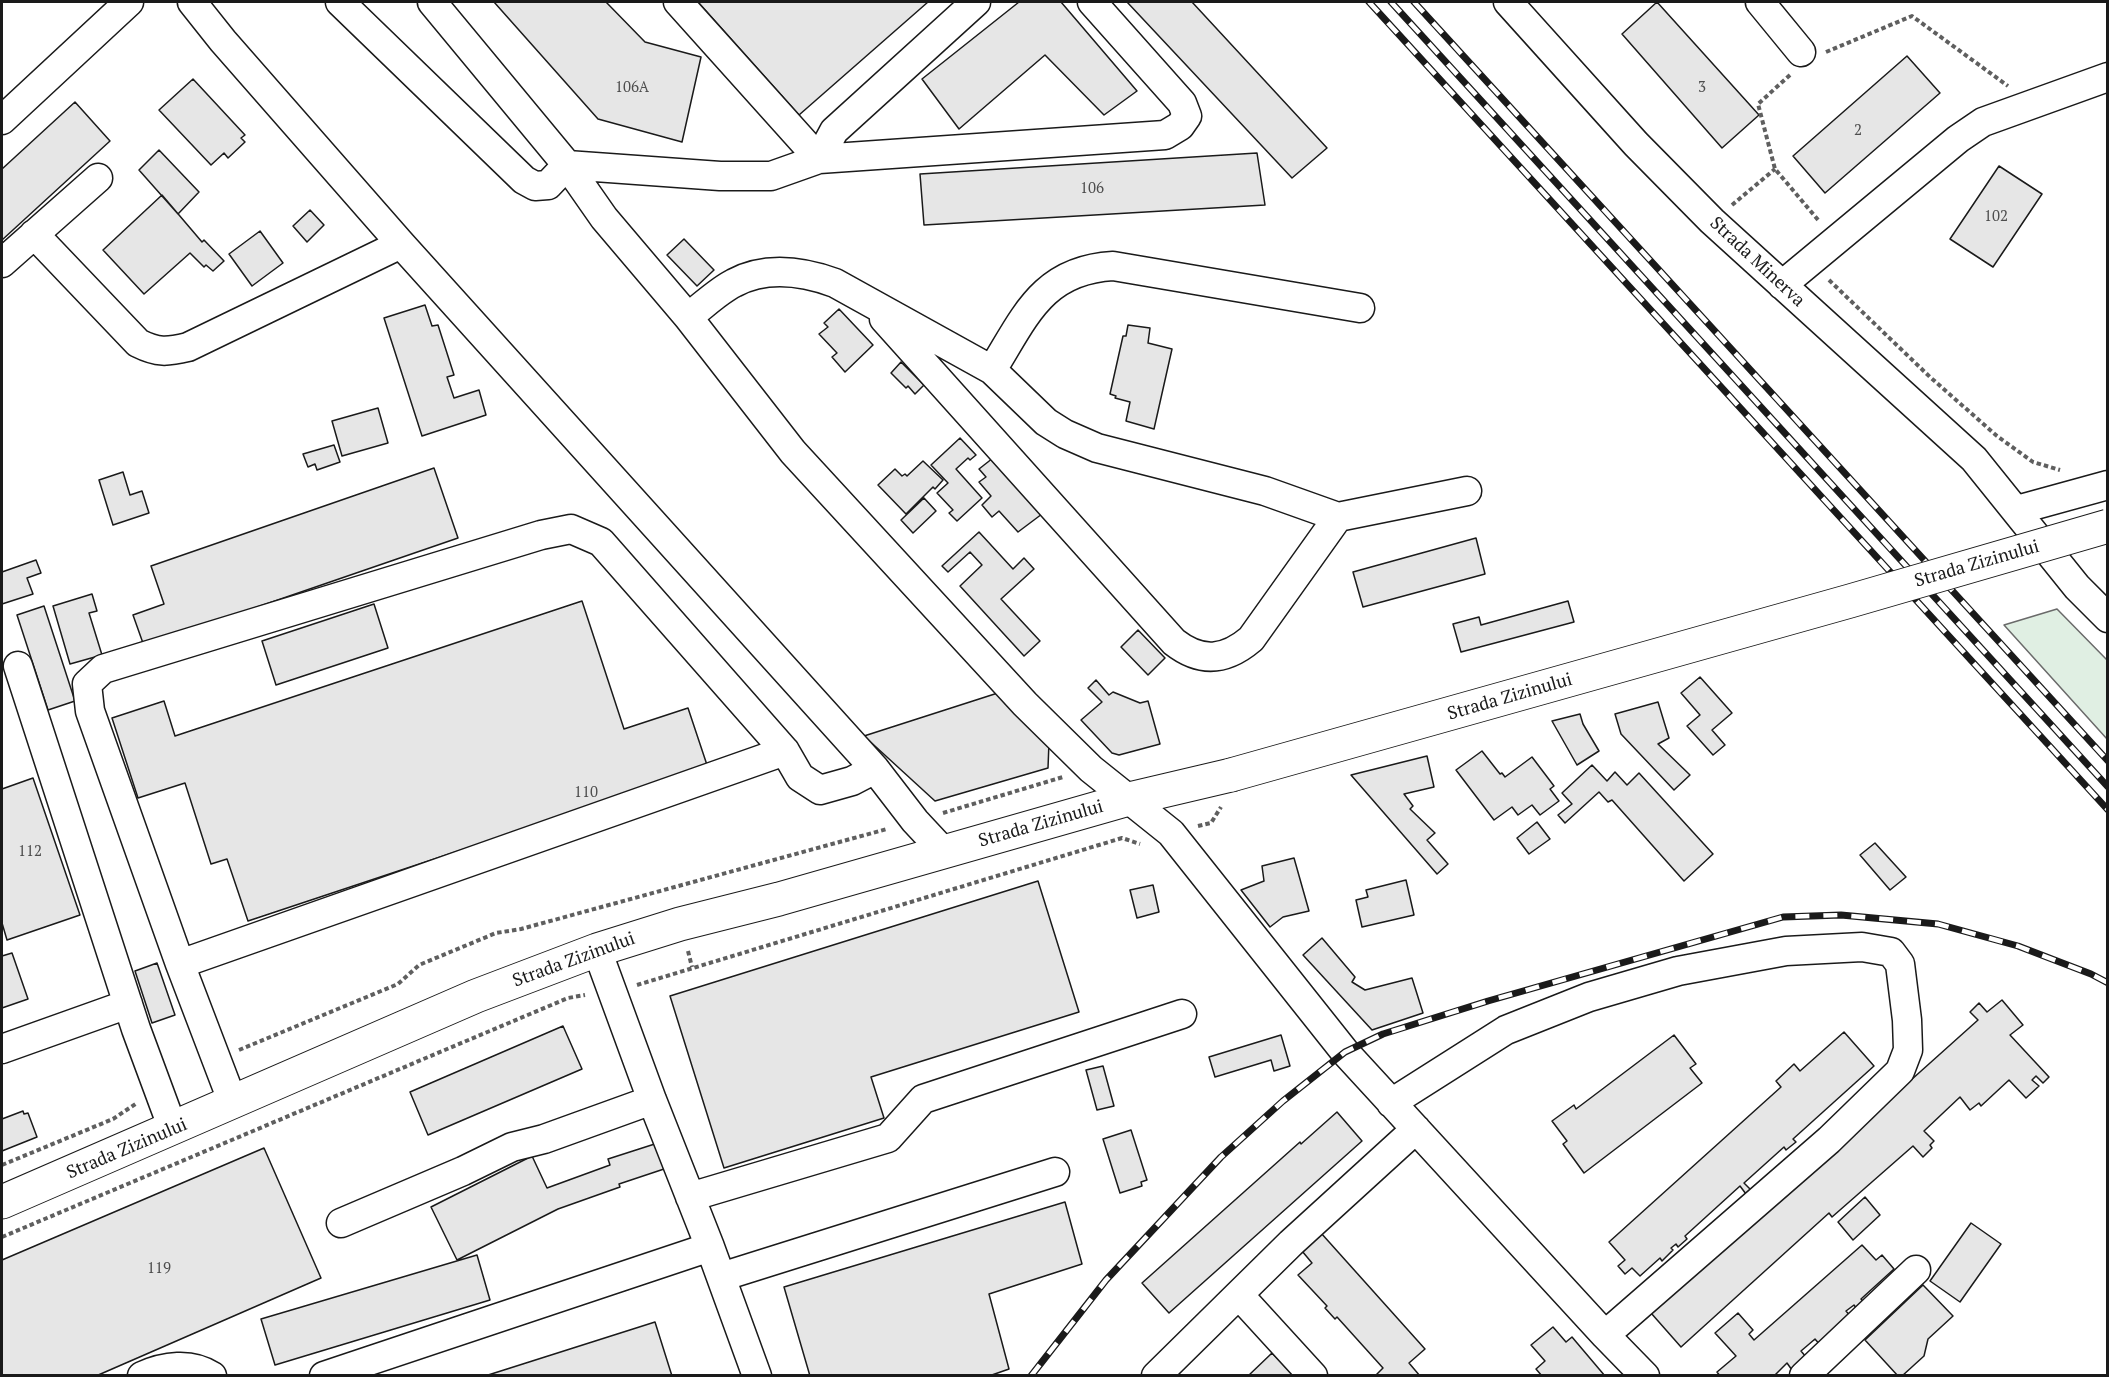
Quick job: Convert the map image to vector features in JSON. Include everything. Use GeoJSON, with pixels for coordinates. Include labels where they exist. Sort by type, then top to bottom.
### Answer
{"type":"FeatureCollection","features":[{"type":"Feature","properties":{"kind":"main road","name":"Strada Zizinului"},"geometry":{"type":"LineString","coordinates":[[2,1202],[476,996],[597,950],[680,924],[1129,799],[1231,775],[2108,526]]}},
{"type":"Feature","properties":{"kind":"street"},"geometry":{"type":"LineString","coordinates":[[2,120],[129,2]]}},
{"type":"Feature","properties":{"kind":"street"},"geometry":{"type":"LineString","coordinates":[[192,2],[401,244],[875,769],[915,821],[943,851]]}},
{"type":"Feature","properties":{"kind":"street"},"geometry":{"type":"LineString","coordinates":[[340,2],[524,180],[535,186],[548,185],[567,165]]}},
{"type":"Feature","properties":{"kind":"street"},"geometry":{"type":"LineString","coordinates":[[432,2],[567,165],[604,218],[688,317],[793,452],[1025,704],[1091,770],[1170,833],[1345,1052],[1645,1376]]}},
{"type":"Feature","properties":{"kind":"street"},"geometry":{"type":"LineString","coordinates":[[678,2],[819,159]]}},
{"type":"Feature","properties":{"kind":"street"},"geometry":{"type":"LineString","coordinates":[[819,159],[834,131],[976,2]]}},
{"type":"Feature","properties":{"kind":"street"},"geometry":{"type":"LineString","coordinates":[[567,165],[720,176],[771,176],[819,159],[1165,135],[1180,126],[1187,116],[1182,103],[1092,2]]}},
{"type":"Feature","properties":{"kind":"street","name":"Strada Minerva"},"geometry":{"type":"LineString","coordinates":[[1508,2],[1636,144],[1712,221],[1974,459],[2078,587],[2108,618]]}},
{"type":"Feature","properties":{"kind":"street"},"geometry":{"type":"LineString","coordinates":[[1760,2],[1803,61]]}},
{"type":"Feature","properties":{"kind":"street"},"geometry":{"type":"LineString","coordinates":[[1782,285],[1958,139],[1983,122],[2108,77]]}},
{"type":"Feature","properties":{"kind":"street"},"geometry":{"type":"LineString","coordinates":[[2,263],[98,178]]}},
{"type":"Feature","properties":{"kind":"street"},"geometry":{"type":"LineString","coordinates":[[34,234],[138,343],[154,351],[170,352],[188,347],[401,244]]}},
{"type":"Feature","properties":{"kind":"street"},"geometry":{"type":"LineString","coordinates":[[992,370],[1030,308],[1040,296],[1065,277],[1096,267],[1113,266],[1360,308]]}},
{"type":"Feature","properties":{"kind":"street"},"geometry":{"type":"LineString","coordinates":[[688,317],[732,284],[747,278],[778,272],[798,272],[817,276],[835,283],[992,370],[1046,422],[1081,442],[1265,491],[1338,517],[1467,491]]}},
{"type":"Feature","properties":{"kind":"street"},"geometry":{"type":"LineString","coordinates":[[870,303],[1173,642],[1193,654],[1204,657],[1229,654],[1241,648],[1251,639],[1338,517]]}},
{"type":"Feature","properties":{"kind":"street"},"geometry":{"type":"LineString","coordinates":[[2017,510],[2108,485]]}},
{"type":"Feature","properties":{"kind":"street"},"geometry":{"type":"LineString","coordinates":[[233,1103],[180,964],[90,711],[87,684],[103,669],[485,551],[571,529],[601,542],[785,752],[800,777],[820,790],[852,781],[875,769]]}},
{"type":"Feature","properties":{"kind":"street"},"geometry":{"type":"LineString","coordinates":[[18,666],[128,1004],[173,1129]]}},
{"type":"Feature","properties":{"kind":"street"},"geometry":{"type":"LineString","coordinates":[[180,964],[785,752]]}},
{"type":"Feature","properties":{"kind":"street"},"geometry":{"type":"LineString","coordinates":[[1391,1103],[1506,1030],[1588,997],[1678,971],[1786,951],[1862,947],[1891,952],[1900,964],[1907,1020],[1908,1050],[1900,1071],[1829,1140],[1605,1335]]}},
{"type":"Feature","properties":{"kind":"street"},"geometry":{"type":"LineString","coordinates":[[597,950],[757,1376]]}},
{"type":"Feature","properties":{"kind":"street"},"geometry":{"type":"LineString","coordinates":[[2,1049],[128,1004]]}},
{"type":"Feature","properties":{"kind":"street"},"geometry":{"type":"LineString","coordinates":[[690,1197],[888,1138],[923,1099],[1182,1014]]}},
{"type":"Feature","properties":{"kind":"street"},"geometry":{"type":"LineString","coordinates":[[341,1223],[463,1171],[512,1147],[544,1139],[652,1100]]}},
{"type":"Feature","properties":{"kind":"street"},"geometry":{"type":"LineString","coordinates":[[1156,1376],[1291,1244],[1416,1129]]}},
{"type":"Feature","properties":{"kind":"street"},"geometry":{"type":"LineString","coordinates":[[721,1277],[1055,1172]]}},
{"type":"Feature","properties":{"kind":"street"},"geometry":{"type":"LineString","coordinates":[[324,1376],[710,1247]]}},
{"type":"Feature","properties":{"kind":"street"},"geometry":{"type":"LineString","coordinates":[[1804,1376],[1916,1270]]}},
{"type":"Feature","properties":{"kind":"street"},"geometry":{"type":"LineString","coordinates":[[1239,1295],[1313,1376]]}},
{"type":"Feature","properties":{"kind":"street"},"geometry":{"type":"LineString","coordinates":[[141,1376],[156,1370],[180,1367],[212,1376]]}},
{"type":"Feature","properties":{"kind":"path"},"geometry":{"type":"LineString","coordinates":[[1835,240],[1775,169],[1758,104],[1803,61],[1912,16],[2031,103]]}},
{"type":"Feature","properties":{"kind":"path"},"geometry":{"type":"LineString","coordinates":[[1712,221],[1775,169]]}},
{"type":"Feature","properties":{"kind":"path"},"geometry":{"type":"LineString","coordinates":[[1810,261],[1930,377],[1997,436],[2033,462],[2068,470]]}},
{"type":"Feature","properties":{"kind":"path"},"geometry":{"type":"LineString","coordinates":[[217,1061],[398,984],[419,965],[496,933],[521,929],[671,890]]}},
{"type":"Feature","properties":{"kind":"path"},"geometry":{"type":"LineString","coordinates":[[2,1165],[113,1119],[157,1089]]}},
{"type":"Feature","properties":{"kind":"green space"},"geometry":{"type":"Polygon","coordinates":[[[2057,609],[2107,660],[2107,739],[2004,625],[2057,609]]]}},
{"type":"Feature","properties":{"kind":"building"},"geometry":{"type":"Polygon","coordinates":[[[494,2],[606,2],[645,42],[701,57],[682,142],[598,119],[494,2]]]}},
{"type":"Feature","properties":{"kind":"building"},"geometry":{"type":"Polygon","coordinates":[[[698,2],[928,2],[799,115],[698,2]]]}},
{"type":"Feature","properties":{"kind":"building"},"geometry":{"type":"Polygon","coordinates":[[[1019,2],[1061,2],[1137,91],[1104,115],[1045,55],[959,129],[922,79],[1019,2]]]}},
{"type":"Feature","properties":{"kind":"building"},"geometry":{"type":"Polygon","coordinates":[[[1127,2],[1192,2],[1327,148],[1292,178],[1127,2]]]}},
{"type":"Feature","properties":{"kind":"building"},"geometry":{"type":"Polygon","coordinates":[[[1657,2],[1759,115],[1722,148],[1622,34],[1657,2]]]}},
{"type":"Feature","properties":{"kind":"building"},"geometry":{"type":"Polygon","coordinates":[[[1907,56],[1940,93],[1825,193],[1793,156],[1907,56]]]}},
{"type":"Feature","properties":{"kind":"building"},"geometry":{"type":"Polygon","coordinates":[[[193,79],[245,135],[241,138],[245,142],[228,158],[224,153],[211,165],[159,110],[193,79]]]}},
{"type":"Feature","properties":{"kind":"building"},"geometry":{"type":"Polygon","coordinates":[[[75,102],[110,141],[2,240],[2,169],[75,102]]]}},
{"type":"Feature","properties":{"kind":"building"},"geometry":{"type":"Polygon","coordinates":[[[159,150],[199,192],[178,214],[139,170],[159,150]]]}},
{"type":"Feature","properties":{"kind":"building"},"geometry":{"type":"Polygon","coordinates":[[[1257,153],[1265,205],[924,225],[920,174],[1257,153]]]}},
{"type":"Feature","properties":{"kind":"building"},"geometry":{"type":"Polygon","coordinates":[[[1999,166],[2042,194],[1993,267],[1950,239],[1999,166]]]}},
{"type":"Feature","properties":{"kind":"building"},"geometry":{"type":"Polygon","coordinates":[[[162,195],[202,242],[204,240],[224,261],[213,271],[206,265],[204,267],[190,253],[144,294],[103,250],[162,195]]]}},
{"type":"Feature","properties":{"kind":"building"},"geometry":{"type":"Polygon","coordinates":[[[310,210],[324,225],[307,242],[293,226],[310,210]]]}},
{"type":"Feature","properties":{"kind":"building"},"geometry":{"type":"Polygon","coordinates":[[[260,231],[283,263],[252,286],[229,254],[260,231]]]}},
{"type":"Feature","properties":{"kind":"building"},"geometry":{"type":"Polygon","coordinates":[[[684,239],[714,270],[697,286],[667,255],[684,239]]]}},
{"type":"Feature","properties":{"kind":"building"},"geometry":{"type":"Polygon","coordinates":[[[425,305],[432,326],[438,325],[454,375],[447,377],[454,398],[479,390],[486,415],[422,436],[384,318],[425,305]]]}},
{"type":"Feature","properties":{"kind":"building"},"geometry":{"type":"Polygon","coordinates":[[[839,309],[873,345],[845,372],[832,357],[837,353],[819,334],[828,327],[824,323],[839,309]]]}},
{"type":"Feature","properties":{"kind":"building"},"geometry":{"type":"Polygon","coordinates":[[[1128,325],[1150,328],[1148,343],[1172,349],[1154,429],[1126,421],[1130,402],[1115,398],[1116,396],[1110,394],[1123,336],[1126,336],[1128,325]]]}},
{"type":"Feature","properties":{"kind":"building"},"geometry":{"type":"Polygon","coordinates":[[[901,362],[924,385],[915,394],[891,373],[901,362]]]}},
{"type":"Feature","properties":{"kind":"building"},"geometry":{"type":"Polygon","coordinates":[[[378,408],[388,443],[342,456],[332,421],[378,408]]]}},
{"type":"Feature","properties":{"kind":"building"},"geometry":{"type":"Polygon","coordinates":[[[960,438],[976,455],[970,460],[968,458],[956,469],[982,498],[957,521],[949,513],[953,510],[937,493],[948,483],[931,465],[960,438]]]}},
{"type":"Feature","properties":{"kind":"building"},"geometry":{"type":"Polygon","coordinates":[[[334,445],[340,462],[317,470],[315,464],[308,467],[303,454],[334,445]]]}},
{"type":"Feature","properties":{"kind":"building"},"geometry":{"type":"Polygon","coordinates":[[[993,458],[1042,514],[1018,532],[999,511],[992,517],[982,505],[991,496],[979,482],[986,477],[979,469],[993,458]]]}},
{"type":"Feature","properties":{"kind":"building"},"geometry":{"type":"Polygon","coordinates":[[[923,461],[943,480],[906,514],[878,485],[895,469],[902,476],[905,474],[907,476],[923,461]]]}},
{"type":"Feature","properties":{"kind":"building"},"geometry":{"type":"Polygon","coordinates":[[[434,468],[458,538],[144,646],[133,615],[164,604],[151,566],[434,468]]]}},
{"type":"Feature","properties":{"kind":"building"},"geometry":{"type":"Polygon","coordinates":[[[123,472],[130,495],[142,491],[149,513],[113,525],[99,480],[123,472]]]}},
{"type":"Feature","properties":{"kind":"building"},"geometry":{"type":"Polygon","coordinates":[[[924,498],[936,511],[913,533],[901,520],[924,498]]]}},
{"type":"Feature","properties":{"kind":"building"},"geometry":{"type":"Polygon","coordinates":[[[979,532],[1013,569],[1024,558],[1034,569],[1001,599],[1040,641],[1024,656],[960,586],[982,565],[970,552],[948,572],[942,566],[979,532]]]}},
{"type":"Feature","properties":{"kind":"building"},"geometry":{"type":"Polygon","coordinates":[[[1476,538],[1485,574],[1363,607],[1353,572],[1476,538]]]}},
{"type":"Feature","properties":{"kind":"building"},"geometry":{"type":"Polygon","coordinates":[[[36,560],[41,573],[27,578],[33,594],[2,604],[2,572],[36,560]]]}},
{"type":"Feature","properties":{"kind":"building"},"geometry":{"type":"Polygon","coordinates":[[[92,594],[97,611],[89,613],[102,655],[70,664],[53,606],[92,594]]]}},
{"type":"Feature","properties":{"kind":"building"},"geometry":{"type":"Polygon","coordinates":[[[582,601],[624,729],[688,708],[708,768],[248,921],[227,859],[211,864],[185,783],[138,798],[112,718],[164,701],[175,736],[582,601]]]}},
{"type":"Feature","properties":{"kind":"building"},"geometry":{"type":"Polygon","coordinates":[[[1568,601],[1574,622],[1461,652],[1453,624],[1479,617],[1481,625],[1568,601]]]}},
{"type":"Feature","properties":{"kind":"building"},"geometry":{"type":"Polygon","coordinates":[[[374,604],[388,648],[276,685],[262,641],[374,604]]]}},
{"type":"Feature","properties":{"kind":"building"},"geometry":{"type":"Polygon","coordinates":[[[44,606],[75,701],[48,710],[17,615],[44,606]]]}},
{"type":"Feature","properties":{"kind":"building"},"geometry":{"type":"Polygon","coordinates":[[[1138,630],[1165,658],[1148,675],[1121,647],[1138,630]]]}},
{"type":"Feature","properties":{"kind":"building"},"geometry":{"type":"Polygon","coordinates":[[[1700,677],[1732,713],[1712,730],[1725,745],[1713,755],[1687,726],[1700,715],[1681,693],[1700,677]]]}},
{"type":"Feature","properties":{"kind":"building"},"geometry":{"type":"Polygon","coordinates":[[[1096,680],[1109,695],[1113,692],[1140,703],[1148,701],[1160,744],[1119,755],[1112,753],[1081,720],[1102,702],[1088,688],[1096,680]]]}},
{"type":"Feature","properties":{"kind":"building"},"geometry":{"type":"Polygon","coordinates":[[[1004,691],[1049,742],[1048,768],[935,801],[864,736],[1004,691]]]}},
{"type":"Feature","properties":{"kind":"building"},"geometry":{"type":"Polygon","coordinates":[[[1658,702],[1669,738],[1658,744],[1690,775],[1674,790],[1621,734],[1615,714],[1658,702]]]}},
{"type":"Feature","properties":{"kind":"building"},"geometry":{"type":"Polygon","coordinates":[[[1580,714],[1583,724],[1599,751],[1577,765],[1552,721],[1580,714]]]}},
{"type":"Feature","properties":{"kind":"building"},"geometry":{"type":"Polygon","coordinates":[[[1482,751],[1505,777],[1532,757],[1554,786],[1550,789],[1559,801],[1540,815],[1532,805],[1518,815],[1512,807],[1494,820],[1456,770],[1482,751]]]}},
{"type":"Feature","properties":{"kind":"building"},"geometry":{"type":"Polygon","coordinates":[[[1427,756],[1434,787],[1404,794],[1413,806],[1410,809],[1435,833],[1427,840],[1448,864],[1437,874],[1351,775],[1427,756]]]}},
{"type":"Feature","properties":{"kind":"building"},"geometry":{"type":"Polygon","coordinates":[[[1592,765],[1607,781],[1615,772],[1627,785],[1639,773],[1713,854],[1684,881],[1612,800],[1608,802],[1599,792],[1565,823],[1558,815],[1572,804],[1562,793],[1592,765]]]}},
{"type":"Feature","properties":{"kind":"building"},"geometry":{"type":"Polygon","coordinates":[[[33,778],[80,915],[7,940],[2,923],[2,789],[33,778]]]}},
{"type":"Feature","properties":{"kind":"building"},"geometry":{"type":"Polygon","coordinates":[[[1537,822],[1550,839],[1529,854],[1517,838],[1537,822]]]}},
{"type":"Feature","properties":{"kind":"building"},"geometry":{"type":"Polygon","coordinates":[[[1875,843],[1906,877],[1890,890],[1860,855],[1875,843]]]}},
{"type":"Feature","properties":{"kind":"building"},"geometry":{"type":"Polygon","coordinates":[[[1294,858],[1309,911],[1283,917],[1270,927],[1241,890],[1264,881],[1262,866],[1294,858]]]}},
{"type":"Feature","properties":{"kind":"building"},"geometry":{"type":"Polygon","coordinates":[[[1406,880],[1414,915],[1362,927],[1356,900],[1368,897],[1366,890],[1406,880]]]}},
{"type":"Feature","properties":{"kind":"building"},"geometry":{"type":"Polygon","coordinates":[[[1038,881],[1079,1012],[871,1077],[884,1118],[724,1168],[670,996],[1038,881]]]}},
{"type":"Feature","properties":{"kind":"building"},"geometry":{"type":"Polygon","coordinates":[[[1153,885],[1159,912],[1137,918],[1130,890],[1153,885]]]}},
{"type":"Feature","properties":{"kind":"building"},"geometry":{"type":"Polygon","coordinates":[[[1322,938],[1355,977],[1352,982],[1365,990],[1412,978],[1423,1013],[1372,1030],[1303,955],[1322,938]]]}},
{"type":"Feature","properties":{"kind":"building"},"geometry":{"type":"Polygon","coordinates":[[[12,953],[28,999],[2,1008],[2,956],[12,953]]]}},
{"type":"Feature","properties":{"kind":"building"},"geometry":{"type":"Polygon","coordinates":[[[157,963],[175,1015],[152,1023],[135,971],[157,963]]]}},
{"type":"Feature","properties":{"kind":"building"},"geometry":{"type":"Polygon","coordinates":[[[2002,1000],[2023,1025],[2010,1035],[2049,1077],[2043,1083],[2036,1076],[2032,1080],[2039,1086],[2026,1098],[2009,1080],[1981,1106],[1979,1103],[1970,1110],[1960,1097],[1924,1131],[1934,1141],[1930,1145],[1932,1148],[1923,1157],[1913,1146],[1832,1217],[1829,1213],[1681,1347],[1651,1313],[1978,1020],[1970,1012],[1979,1003],[1987,1012],[2002,1000]]]}},
{"type":"Feature","properties":{"kind":"building"},"geometry":{"type":"Polygon","coordinates":[[[563,1026],[582,1069],[428,1135],[410,1092],[563,1026]]]}},
{"type":"Feature","properties":{"kind":"building"},"geometry":{"type":"Polygon","coordinates":[[[1844,1032],[1874,1066],[1793,1139],[1796,1142],[1786,1150],[1784,1147],[1744,1183],[1751,1190],[1746,1194],[1740,1186],[1685,1236],[1687,1239],[1678,1247],[1676,1244],[1662,1261],[1660,1258],[1640,1276],[1632,1268],[1625,1274],[1618,1266],[1625,1260],[1609,1242],[1781,1087],[1776,1081],[1794,1064],[1800,1071],[1844,1032]]]}},
{"type":"Feature","properties":{"kind":"building"},"geometry":{"type":"Polygon","coordinates":[[[1281,1035],[1290,1066],[1274,1071],[1271,1060],[1215,1077],[1209,1057],[1281,1035]]]}},
{"type":"Feature","properties":{"kind":"building"},"geometry":{"type":"Polygon","coordinates":[[[1674,1035],[1696,1064],[1690,1068],[1702,1083],[1584,1173],[1563,1144],[1567,1141],[1552,1121],[1574,1105],[1576,1109],[1674,1035]]]}},
{"type":"Feature","properties":{"kind":"building"},"geometry":{"type":"Polygon","coordinates":[[[1103,1066],[1114,1106],[1097,1110],[1086,1070],[1103,1066]]]}},
{"type":"Feature","properties":{"kind":"building"},"geometry":{"type":"Polygon","coordinates":[[[23,1111],[24,1114],[28,1113],[37,1137],[2,1151],[2,1119],[23,1111]]]}},
{"type":"Feature","properties":{"kind":"building"},"geometry":{"type":"Polygon","coordinates":[[[1337,1112],[1362,1141],[1169,1313],[1142,1283],[1300,1142],[1301,1144],[1337,1112]]]}},
{"type":"Feature","properties":{"kind":"building"},"geometry":{"type":"Polygon","coordinates":[[[1131,1130],[1147,1180],[1141,1182],[1142,1186],[1120,1193],[1103,1139],[1131,1130]]]}},
{"type":"Feature","properties":{"kind":"building"},"geometry":{"type":"Polygon","coordinates":[[[664,1141],[673,1166],[619,1184],[620,1187],[558,1209],[457,1260],[431,1207],[532,1156],[547,1188],[610,1165],[608,1159],[664,1141]]]}},
{"type":"Feature","properties":{"kind":"building"},"geometry":{"type":"Polygon","coordinates":[[[264,1148],[321,1278],[96,1376],[2,1376],[2,1260],[264,1148]]]}},
{"type":"Feature","properties":{"kind":"building"},"geometry":{"type":"Polygon","coordinates":[[[1865,1197],[1880,1215],[1853,1240],[1838,1222],[1865,1197]]]}},
{"type":"Feature","properties":{"kind":"building"},"geometry":{"type":"Polygon","coordinates":[[[1065,1202],[1082,1264],[989,1294],[1009,1369],[989,1376],[810,1376],[784,1287],[1065,1202]]]}},
{"type":"Feature","properties":{"kind":"building"},"geometry":{"type":"Polygon","coordinates":[[[1971,1223],[2001,1244],[1960,1302],[1930,1281],[1971,1223]]]}},
{"type":"Feature","properties":{"kind":"building"},"geometry":{"type":"Polygon","coordinates":[[[1321,1233],[1425,1349],[1409,1363],[1420,1376],[1375,1376],[1383,1368],[1337,1317],[1335,1319],[1325,1308],[1327,1306],[1298,1275],[1312,1263],[1302,1251],[1321,1233]]]}},
{"type":"Feature","properties":{"kind":"building"},"geometry":{"type":"Polygon","coordinates":[[[1862,1245],[1876,1260],[1882,1255],[1894,1269],[1861,1299],[1866,1305],[1859,1312],[1854,1305],[1846,1311],[1852,1318],[1821,1346],[1815,1339],[1801,1351],[1806,1357],[1792,1370],[1787,1363],[1774,1376],[1720,1376],[1717,1372],[1736,1356],[1715,1333],[1738,1313],[1753,1330],[1749,1334],[1754,1340],[1862,1245]]]}},
{"type":"Feature","properties":{"kind":"building"},"geometry":{"type":"Polygon","coordinates":[[[477,1255],[490,1300],[275,1365],[261,1319],[477,1255]]]}},
{"type":"Feature","properties":{"kind":"building"},"geometry":{"type":"Polygon","coordinates":[[[1923,1285],[1953,1316],[1928,1339],[1924,1356],[1902,1376],[1898,1376],[1865,1340],[1923,1285]]]}},
{"type":"Feature","properties":{"kind":"building"},"geometry":{"type":"Polygon","coordinates":[[[655,1322],[672,1376],[485,1376],[655,1322]]]}},
{"type":"Feature","properties":{"kind":"building"},"geometry":{"type":"Polygon","coordinates":[[[1553,1327],[1566,1342],[1572,1337],[1605,1376],[1542,1376],[1536,1369],[1545,1361],[1531,1345],[1553,1327]]]}},
{"type":"Feature","properties":{"kind":"building"},"geometry":{"type":"Polygon","coordinates":[[[1272,1353],[1294,1376],[1248,1376],[1272,1353]]]}},
{"type":"Feature","properties":{"kind":"railway"},"geometry":{"type":"LineString","coordinates":[[1369,2],[2108,810]]}},
{"type":"Feature","properties":{"kind":"railway"},"geometry":{"type":"LineString","coordinates":[[1391,2],[2108,787]]}},
{"type":"Feature","properties":{"kind":"railway"},"geometry":{"type":"LineString","coordinates":[[1414,2],[2108,761]]}},
{"type":"Feature","properties":{"kind":"railway"},"geometry":{"type":"LineString","coordinates":[[1031,1376],[1106,1280],[1221,1157],[1283,1101],[1345,1052],[1383,1034],[1488,1001],[1783,917],[1841,915],[1938,924],[2018,946],[2091,974],[2108,983]]}}]}
